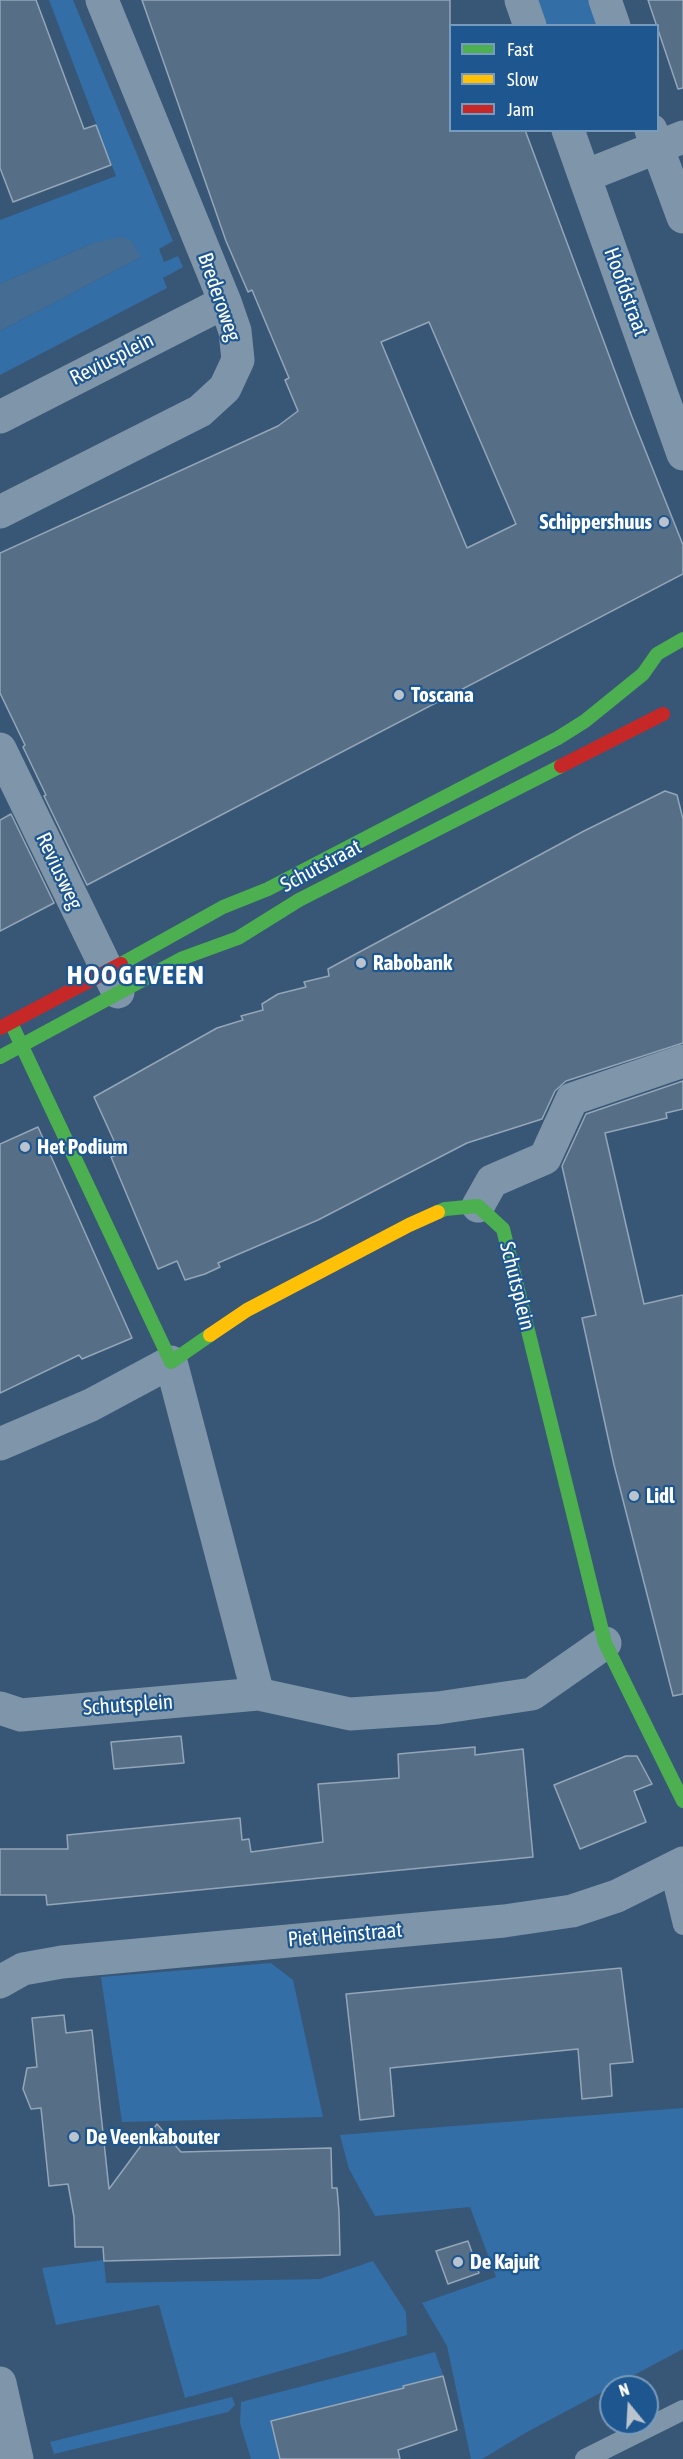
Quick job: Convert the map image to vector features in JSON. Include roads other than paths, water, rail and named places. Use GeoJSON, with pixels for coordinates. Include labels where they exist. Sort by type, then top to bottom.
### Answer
{"type":"FeatureCollection","features":[{"type":"Feature","properties":{"kind":"main road","name":"Schutstraat"},"geometry":{"type":"LineString","coordinates":[[0,1058],[22,1046],[223,907],[268,889],[558,738],[585,721],[643,674],[657,654],[683,639]]}},
{"type":"Feature","properties":{"kind":"main road","name":"Schutstraat"},"geometry":{"type":"LineString","coordinates":[[5,1025],[113,982],[238,938],[298,900],[335,881],[669,717],[650,696],[643,674]]}},
{"type":"Feature","properties":{"kind":"main road"},"geometry":{"type":"LineString","coordinates":[[5,1025],[22,1046],[171,1362],[247,1310],[409,1226],[445,1209],[478,1206]]}},
{"type":"Feature","properties":{"kind":"main road","name":"Schutsplein"},"geometry":{"type":"LineString","coordinates":[[478,1206],[503,1229],[605,1643],[683,1802]]}},
{"type":"Feature","properties":{"kind":"street","name":"Brederoweg"},"geometry":{"type":"LineString","coordinates":[[0,512],[200,411],[225,388],[238,360],[235,331],[225,302],[102,0]]}},
{"type":"Feature","properties":{"kind":"street"},"geometry":{"type":"LineString","coordinates":[[521,0],[529,24]]}},
{"type":"Feature","properties":{"kind":"street"},"geometry":{"type":"LineString","coordinates":[[605,0],[613,24]]}},
{"type":"Feature","properties":{"kind":"street","name":"Hoofdstraat"},"geometry":{"type":"LineString","coordinates":[[569,132],[683,454]]}},
{"type":"Feature","properties":{"kind":"street"},"geometry":{"type":"LineString","coordinates":[[585,177],[663,138],[683,217]]}},
{"type":"Feature","properties":{"kind":"street","name":"Reviusplein"},"geometry":{"type":"LineString","coordinates":[[0,417],[225,302]]}},
{"type":"Feature","properties":{"kind":"street","name":"Reviusweg"},"geometry":{"type":"LineString","coordinates":[[0,749],[113,982]]}},
{"type":"Feature","properties":{"kind":"street"},"geometry":{"type":"LineString","coordinates":[[478,1206],[492,1182],[544,1158],[572,1100],[683,1061]]}},
{"type":"Feature","properties":{"kind":"street"},"geometry":{"type":"LineString","coordinates":[[0,1444],[91,1405],[171,1362],[258,1694]]}},
{"type":"Feature","properties":{"kind":"street","name":"Schutsplein"},"geometry":{"type":"LineString","coordinates":[[0,1708],[21,1715],[258,1694],[350,1714],[438,1708],[532,1694],[605,1643]]}},
{"type":"Feature","properties":{"kind":"street","name":"Piet Heinstraat"},"geometry":{"type":"LineString","coordinates":[[0,1982],[23,1969],[62,1962],[504,1921],[572,1911],[617,1896],[677,1867]]}},
{"type":"Feature","properties":{"kind":"street"},"geometry":{"type":"LineString","coordinates":[[0,2383],[17,2459]]}},
{"type":"Feature","properties":{"kind":"lane"},"geometry":{"type":"LineString","coordinates":[[677,1867],[683,1925]]}},
{"type":"Feature","properties":{"kind":"lane"},"geometry":{"type":"LineString","coordinates":[[585,2459],[683,2410]]}},
{"type":"Feature","properties":{"kind":"place","name":"Schippershuus"},"geometry":{"type":"Point","coordinates":[664,522]}},
{"type":"Feature","properties":{"kind":"place","name":"Toscana"},"geometry":{"type":"Point","coordinates":[399,695]}},
{"type":"Feature","properties":{"kind":"place","name":"Rabobank"},"geometry":{"type":"Point","coordinates":[361,963]}},
{"type":"Feature","properties":{"kind":"place","name":"Het Podium"},"geometry":{"type":"Point","coordinates":[25,1147]}},
{"type":"Feature","properties":{"kind":"place","name":"Lidl"},"geometry":{"type":"Point","coordinates":[634,1496]}},
{"type":"Feature","properties":{"kind":"place","name":"De Veenkabouter"},"geometry":{"type":"Point","coordinates":[74,2137]}},
{"type":"Feature","properties":{"kind":"place","name":"De Kajuit"},"geometry":{"type":"Point","coordinates":[458,2262]}},
{"type":"Feature","properties":{"kind":"district","name":"HOOGEVEEN"},"geometry":{"type":"Point","coordinates":[136,975]}}]}
